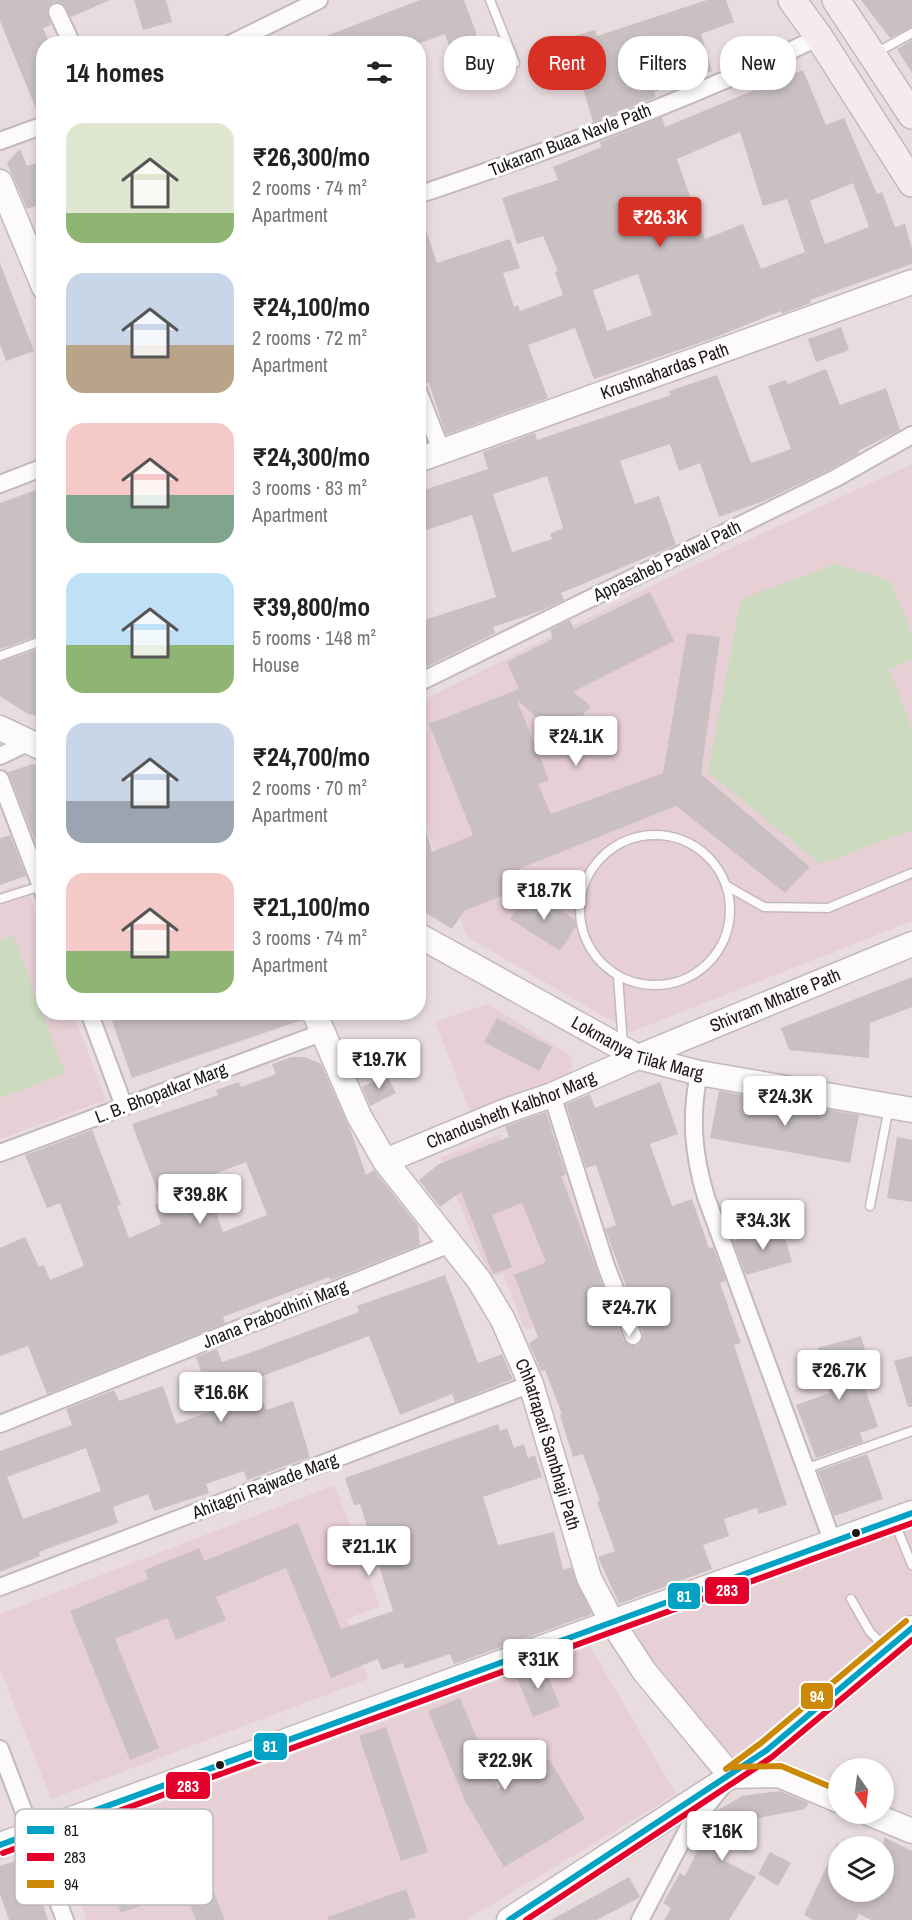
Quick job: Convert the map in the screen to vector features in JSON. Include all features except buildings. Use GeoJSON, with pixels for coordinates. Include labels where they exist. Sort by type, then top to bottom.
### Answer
{"type":"FeatureCollection","features":[{"type":"Feature","properties":{"kind":"main road"},"geometry":{"type":"LineString","coordinates":[[792,0],[819,37],[912,183]]}},
{"type":"Feature","properties":{"kind":"main road"},"geometry":{"type":"LineString","coordinates":[[836,0],[874,54],[912,115]]}},
{"type":"Feature","properties":{"kind":"street"},"geometry":{"type":"LineString","coordinates":[[244,36],[301,4],[320,0]]}},
{"type":"Feature","properties":{"kind":"street"},"geometry":{"type":"LineString","coordinates":[[57,12],[68,36]]}},
{"type":"Feature","properties":{"kind":"street","name":"Tukaram Buaa Navle Path"},"geometry":{"type":"LineString","coordinates":[[426,192],[498,168],[748,71],[819,37]]}},
{"type":"Feature","properties":{"kind":"street"},"geometry":{"type":"LineString","coordinates":[[0,141],[36,128]]}},
{"type":"Feature","properties":{"kind":"street"},"geometry":{"type":"LineString","coordinates":[[0,182],[5,208],[36,271]]}},
{"type":"Feature","properties":{"kind":"street","name":"Krushnahardas Path"},"geometry":{"type":"LineString","coordinates":[[426,457],[912,282]]}},
{"type":"Feature","properties":{"kind":"street"},"geometry":{"type":"LineString","coordinates":[[426,411],[442,452]]}},
{"type":"Feature","properties":{"kind":"street","name":"Appasaheb Padwal Path"},"geometry":{"type":"LineString","coordinates":[[426,679],[836,478],[912,435]]}},
{"type":"Feature","properties":{"kind":"street"},"geometry":{"type":"LineString","coordinates":[[1,480],[36,469]]}},
{"type":"Feature","properties":{"kind":"street"},"geometry":{"type":"LineString","coordinates":[[0,728],[36,745]]}},
{"type":"Feature","properties":{"kind":"street"},"geometry":{"type":"LineString","coordinates":[[0,756],[36,748]]}},
{"type":"Feature","properties":{"kind":"street"},"geometry":{"type":"LineString","coordinates":[[0,779],[36,874]]}},
{"type":"Feature","properties":{"kind":"street","name":"Lokmanya Tilak Marg"},"geometry":{"type":"LineString","coordinates":[[426,939],[630,1053],[699,1073],[906,1107]]}},
{"type":"Feature","properties":{"kind":"street","name":"Shivram Mhatre Path"},"geometry":{"type":"LineString","coordinates":[[630,1053],[912,945]]}},
{"type":"Feature","properties":{"kind":"street"},"geometry":{"type":"LineString","coordinates":[[92,1020],[124,1106]]}},
{"type":"Feature","properties":{"kind":"street","name":"L. B. Bhopatkar Marg"},"geometry":{"type":"LineString","coordinates":[[0,1153],[124,1106],[318,1023]]}},
{"type":"Feature","properties":{"kind":"street","name":"Chhatrapati Sambhaji Path"},"geometry":{"type":"LineString","coordinates":[[318,1023],[359,1116],[385,1161],[479,1280],[503,1320],[531,1384],[589,1578],[612,1622],[644,1671],[732,1776]]}},
{"type":"Feature","properties":{"kind":"street","name":"Chandusheth Kalbhor Marg"},"geometry":{"type":"LineString","coordinates":[[385,1161],[503,1112],[552,1095],[630,1053]]}},
{"type":"Feature","properties":{"kind":"street"},"geometry":{"type":"LineString","coordinates":[[699,1073],[693,1099],[692,1127],[695,1161],[706,1197],[833,1543]]}},
{"type":"Feature","properties":{"kind":"street"},"geometry":{"type":"LineString","coordinates":[[552,1095],[605,1263],[633,1336]]}},
{"type":"Feature","properties":{"kind":"street","name":"Jnana Prabodhini Marg"},"geometry":{"type":"LineString","coordinates":[[0,1424],[450,1244]]}},
{"type":"Feature","properties":{"kind":"street","name":"Ahitagni Rajwade Marg"},"geometry":{"type":"LineString","coordinates":[[0,1587],[531,1384]]}},
{"type":"Feature","properties":{"kind":"street"},"geometry":{"type":"LineString","coordinates":[[98,1809],[903,1517]]}},
{"type":"Feature","properties":{"kind":"street"},"geometry":{"type":"LineString","coordinates":[[509,1920],[732,1776],[767,1750],[912,1628]]}},
{"type":"Feature","properties":{"kind":"street"},"geometry":{"type":"LineString","coordinates":[[0,1749],[23,1809]]}},
{"type":"Feature","properties":{"kind":"street"},"geometry":{"type":"LineString","coordinates":[[640,1920],[688,1829],[732,1776],[778,1775],[828,1796]]}},
{"type":"Feature","properties":{"kind":"street"},"geometry":{"type":"LineString","coordinates":[[894,1823],[912,1830]]}},
{"type":"Feature","properties":{"kind":"street"},"geometry":{"type":"LineString","coordinates":[[0,1845],[15,1839]]}},
{"type":"Feature","properties":{"kind":"street"},"geometry":{"type":"LineString","coordinates":[[59,1905],[65,1920]]}},
{"type":"Feature","properties":{"kind":"lane"},"geometry":{"type":"LineString","coordinates":[[490,0],[505,36]]}},
{"type":"Feature","properties":{"kind":"lane"},"geometry":{"type":"LineString","coordinates":[[874,54],[912,33]]}},
{"type":"Feature","properties":{"kind":"lane"},"geometry":{"type":"LineString","coordinates":[[0,656],[36,643]]}},
{"type":"Feature","properties":{"kind":"lane"},"geometry":{"type":"LineString","coordinates":[[652,834],[676,837],[698,848],[716,865],[727,886],[731,912],[726,937],[713,959],[693,976],[668,984],[643,985],[618,976],[599,961],[585,941],[579,917],[581,893],[587,878],[607,852],[628,839],[652,834]]}},
{"type":"Feature","properties":{"kind":"lane"},"geometry":{"type":"LineString","coordinates":[[727,886],[764,907],[828,908],[912,873]]}},
{"type":"Feature","properties":{"kind":"lane"},"geometry":{"type":"LineString","coordinates":[[0,898],[36,891]]}},
{"type":"Feature","properties":{"kind":"lane"},"geometry":{"type":"LineString","coordinates":[[618,976],[630,1053]]}},
{"type":"Feature","properties":{"kind":"lane"},"geometry":{"type":"LineString","coordinates":[[870,1206],[906,1107]]}},
{"type":"Feature","properties":{"kind":"lane"},"geometry":{"type":"LineString","coordinates":[[805,1469],[912,1431]]}},
{"type":"Feature","properties":{"kind":"lane"},"geometry":{"type":"LineString","coordinates":[[903,1517],[912,1565]]}},
{"type":"Feature","properties":{"kind":"lane"},"geometry":{"type":"LineString","coordinates":[[851,1599],[870,1632],[887,1649]]}},
{"type":"Feature","properties":{"kind":"shaded area"},"geometry":{"type":"Polygon","coordinates":[[[912,464],[912,921],[631,1032],[467,937],[426,827],[426,699],[682,571],[912,464]]]}},
{"type":"Feature","properties":{"kind":"shaded area"},"geometry":{"type":"Polygon","coordinates":[[[25,883],[36,914],[36,1020],[76,1020],[106,1100],[0,1139],[0,892],[25,883]]]}},
{"type":"Feature","properties":{"kind":"shaded area"},"geometry":{"type":"Polygon","coordinates":[[[488,1004],[570,1055],[573,1065],[570,1074],[471,1114],[435,1022],[488,1004]]]}},
{"type":"Feature","properties":{"kind":"shaded area"},"geometry":{"type":"Polygon","coordinates":[[[500,1134],[506,1150],[549,1134],[610,1298],[525,1331],[503,1273],[490,1277],[440,1158],[500,1134]]]}},
{"type":"Feature","properties":{"kind":"shaded area"},"geometry":{"type":"Polygon","coordinates":[[[335,1485],[380,1606],[347,1619],[368,1679],[51,1799],[0,1668],[0,1614],[335,1485]]]}},
{"type":"Feature","properties":{"kind":"shaded area"},"geometry":{"type":"Polygon","coordinates":[[[912,1522],[912,1621],[735,1766],[622,1626],[912,1522]]]}},
{"type":"Feature","properties":{"kind":"shaded area"},"geometry":{"type":"Polygon","coordinates":[[[590,1646],[676,1794],[466,1920],[87,1920],[82,1905],[213,1905],[213,1809],[144,1809],[590,1646]]]}},
{"type":"Feature","properties":{"kind":"green space"},"geometry":{"type":"Polygon","coordinates":[[[835,564],[891,581],[912,636],[912,660],[889,669],[912,729],[912,830],[820,864],[708,772],[741,599],[835,564]]]}},
{"type":"Feature","properties":{"kind":"green space"},"geometry":{"type":"Polygon","coordinates":[[[13,935],[36,996],[36,1020],[45,1020],[65,1073],[0,1098],[0,940],[13,935]]]}},
{"type":"Feature","properties":{"kind":"transit line","name":"81"},"geometry":{"type":"LineString","coordinates":[[99,1809],[912,1513]]}},
{"type":"Feature","properties":{"kind":"transit line","name":"283"},"geometry":{"type":"LineString","coordinates":[[124,1809],[912,1523]]}},
{"type":"Feature","properties":{"kind":"transit line","name":"94"},"geometry":{"type":"LineString","coordinates":[[726,1769],[761,1743],[906,1621]]}},
{"type":"Feature","properties":{"kind":"transit line","name":"81"},"geometry":{"type":"LineString","coordinates":[[509,1920],[767,1750],[912,1628]]}},
{"type":"Feature","properties":{"kind":"transit line","name":"283"},"geometry":{"type":"LineString","coordinates":[[526,1920],[772,1757],[912,1640]]}},
{"type":"Feature","properties":{"kind":"transit line","name":"94"},"geometry":{"type":"LineString","coordinates":[[731,1767],[781,1766],[828,1786]]}},
{"type":"Feature","properties":{"kind":"transit line","name":"81"},"geometry":{"type":"LineString","coordinates":[[0,1845],[15,1840]]}},
{"type":"Feature","properties":{"kind":"transit line","name":"283"},"geometry":{"type":"LineString","coordinates":[[3,1853],[15,1849]]}}]}
